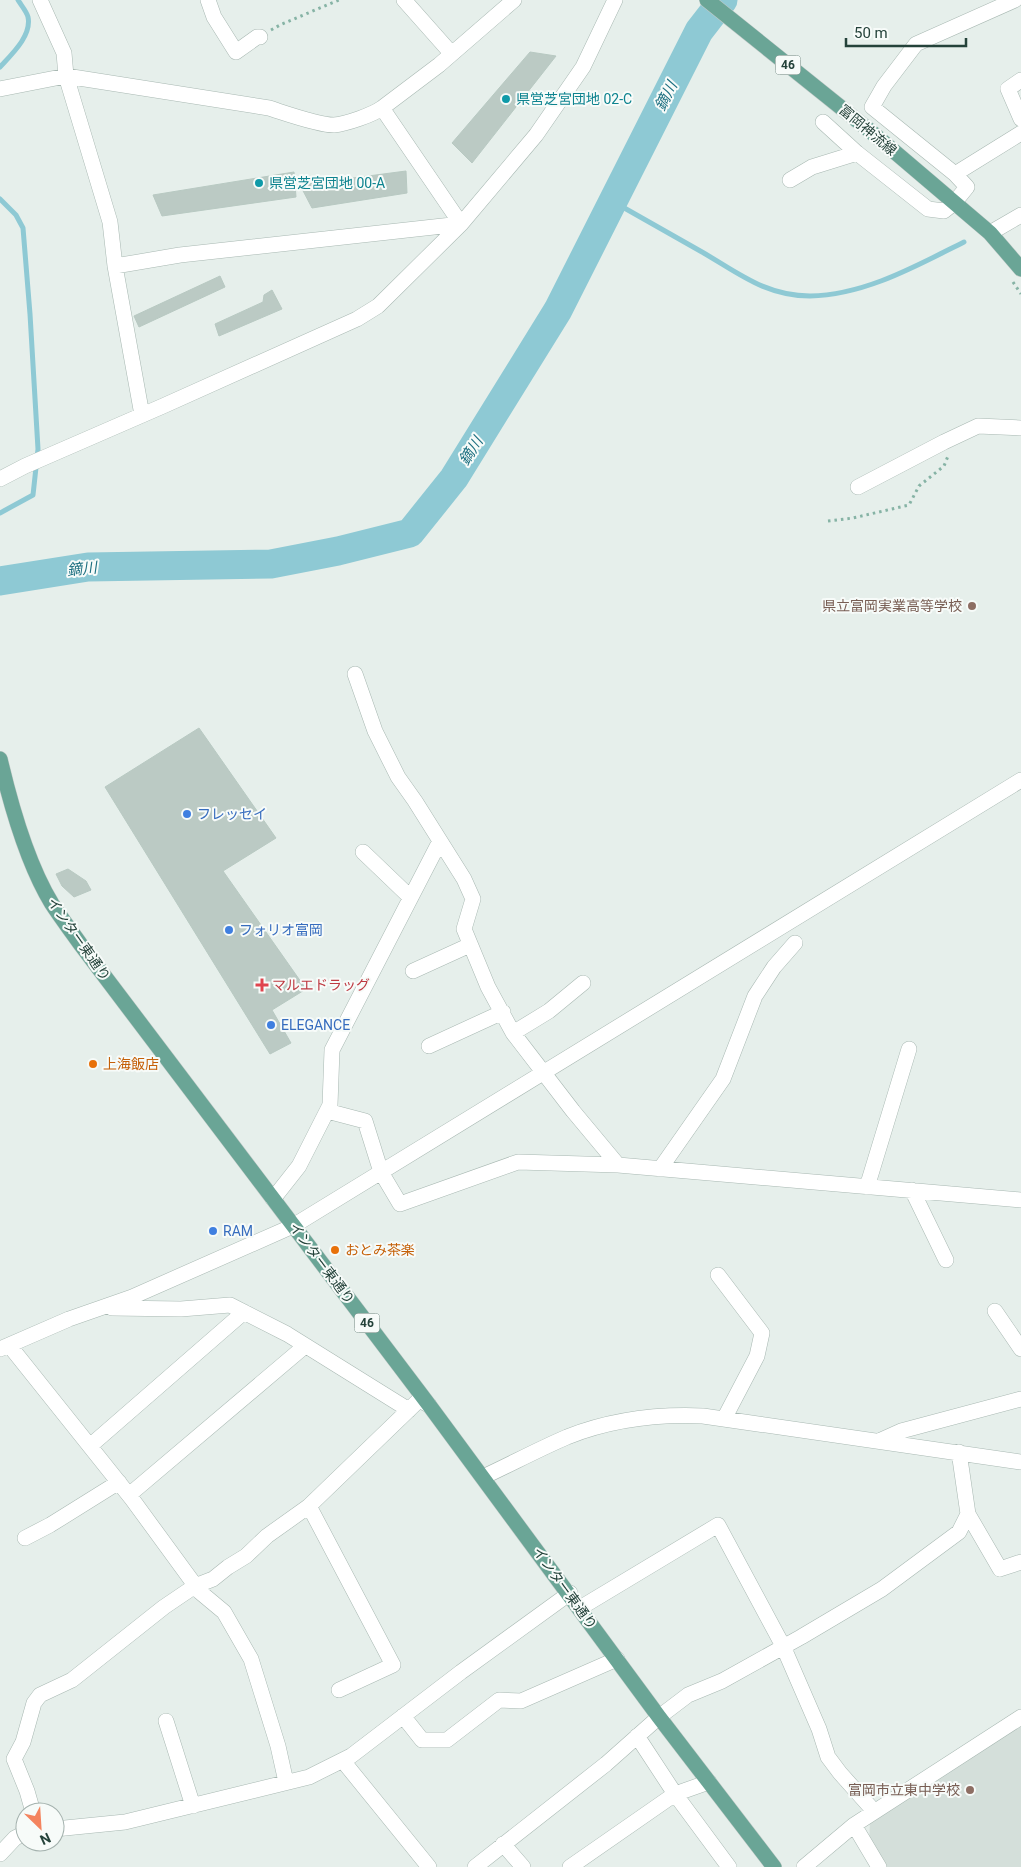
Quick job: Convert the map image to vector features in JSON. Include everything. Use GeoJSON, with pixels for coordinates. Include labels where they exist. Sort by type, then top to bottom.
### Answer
{"type":"FeatureCollection","features":[{"type":"Feature","properties":{"kind":"main road","name":"富岡神流線"},"geometry":{"type":"LineString","coordinates":[[707,0],[869,130],[990,233],[1021,269]]}},
{"type":"Feature","properties":{"kind":"main road","name":"インター東通り"},"geometry":{"type":"LineString","coordinates":[[0,759],[10,802],[30,857],[52,903],[81,945],[429,1404],[659,1717],[774,1867]]}},
{"type":"Feature","properties":{"kind":"street"},"geometry":{"type":"LineString","coordinates":[[40,0],[64,53],[66,76],[110,222],[115,266],[142,414]]}},
{"type":"Feature","properties":{"kind":"street"},"geometry":{"type":"LineString","coordinates":[[208,0],[214,18],[236,52],[256,37],[260,37]]}},
{"type":"Feature","properties":{"kind":"street"},"geometry":{"type":"LineString","coordinates":[[404,0],[451,53]]}},
{"type":"Feature","properties":{"kind":"street"},"geometry":{"type":"LineString","coordinates":[[0,89],[66,76],[269,108],[299,118],[334,125],[372,114],[382,108],[439,65],[514,0]]}},
{"type":"Feature","properties":{"kind":"street"},"geometry":{"type":"LineString","coordinates":[[0,479],[51,454],[357,319],[378,306],[461,224],[536,135],[583,67],[615,0]]}},
{"type":"Feature","properties":{"kind":"street"},"geometry":{"type":"LineString","coordinates":[[823,122],[858,153],[928,209],[944,211],[954,203],[967,187],[955,174],[872,107],[884,86],[916,44],[1015,0]]}},
{"type":"Feature","properties":{"kind":"street"},"geometry":{"type":"LineString","coordinates":[[1021,80],[1008,89],[1021,119]]}},
{"type":"Feature","properties":{"kind":"street"},"geometry":{"type":"LineString","coordinates":[[382,108],[461,224]]}},
{"type":"Feature","properties":{"kind":"street"},"geometry":{"type":"LineString","coordinates":[[955,174],[1021,133]]}},
{"type":"Feature","properties":{"kind":"street"},"geometry":{"type":"LineString","coordinates":[[790,180],[812,167],[858,153]]}},
{"type":"Feature","properties":{"kind":"street"},"geometry":{"type":"LineString","coordinates":[[990,233],[1021,215]]}},
{"type":"Feature","properties":{"kind":"street"},"geometry":{"type":"LineString","coordinates":[[115,266],[180,255],[461,224]]}},
{"type":"Feature","properties":{"kind":"street"},"geometry":{"type":"LineString","coordinates":[[858,487],[978,426],[1021,428]]}},
{"type":"Feature","properties":{"kind":"street"},"geometry":{"type":"LineString","coordinates":[[355,674],[375,731],[398,777],[415,800],[464,879],[473,899],[464,929],[488,987],[513,1033],[542,1073],[618,1165]]}},
{"type":"Feature","properties":{"kind":"street"},"geometry":{"type":"LineString","coordinates":[[286,1782],[275,1737],[251,1659],[224,1612],[200,1592],[119,1482],[5,1347],[68,1319],[132,1297],[294,1226],[1021,780]]}},
{"type":"Feature","properties":{"kind":"street"},"geometry":{"type":"LineString","coordinates":[[273,1199],[299,1166],[327,1111],[330,1104],[332,1050],[440,841]]}},
{"type":"Feature","properties":{"kind":"street"},"geometry":{"type":"LineString","coordinates":[[362,852],[410,898]]}},
{"type":"Feature","properties":{"kind":"street"},"geometry":{"type":"LineString","coordinates":[[660,1169],[723,1079],[755,996],[774,967],[795,943]]}},
{"type":"Feature","properties":{"kind":"street"},"geometry":{"type":"LineString","coordinates":[[413,971],[470,945]]}},
{"type":"Feature","properties":{"kind":"street"},"geometry":{"type":"LineString","coordinates":[[513,1033],[549,1011],[583,983]]}},
{"type":"Feature","properties":{"kind":"street"},"geometry":{"type":"LineString","coordinates":[[429,1046],[503,1012]]}},
{"type":"Feature","properties":{"kind":"street"},"geometry":{"type":"LineString","coordinates":[[867,1187],[909,1049]]}},
{"type":"Feature","properties":{"kind":"street"},"geometry":{"type":"LineString","coordinates":[[327,1111],[364,1121],[381,1172],[400,1204],[518,1162],[618,1165],[1021,1200]]}},
{"type":"Feature","properties":{"kind":"street"},"geometry":{"type":"LineString","coordinates":[[912,1190],[946,1260]]}},
{"type":"Feature","properties":{"kind":"street"},"geometry":{"type":"LineString","coordinates":[[718,1275],[762,1333],[757,1356],[724,1419]]}},
{"type":"Feature","properties":{"kind":"street"},"geometry":{"type":"LineString","coordinates":[[100,1308],[181,1309],[230,1305],[305,1346],[409,1410]]}},
{"type":"Feature","properties":{"kind":"street"},"geometry":{"type":"LineString","coordinates":[[996,1311],[1021,1349]]}},
{"type":"Feature","properties":{"kind":"street"},"geometry":{"type":"LineString","coordinates":[[90,1446],[244,1312]]}},
{"type":"Feature","properties":{"kind":"street"},"geometry":{"type":"LineString","coordinates":[[129,1495],[305,1346]]}},
{"type":"Feature","properties":{"kind":"street"},"geometry":{"type":"LineString","coordinates":[[879,1440],[901,1431],[1021,1399]]}},
{"type":"Feature","properties":{"kind":"street"},"geometry":{"type":"LineString","coordinates":[[30,1802],[14,1759],[23,1742],[34,1703],[40,1695],[72,1680],[164,1607],[196,1586],[213,1579],[228,1566],[246,1556],[267,1536],[309,1506],[419,1400],[429,1404]]}},
{"type":"Feature","properties":{"kind":"street"},"geometry":{"type":"LineString","coordinates":[[483,1477],[568,1437],[616,1422],[673,1415],[703,1416],[1021,1462]]}},
{"type":"Feature","properties":{"kind":"street"},"geometry":{"type":"LineString","coordinates":[[959,1452],[968,1514],[1000,1569],[1021,1562]]}},
{"type":"Feature","properties":{"kind":"street"},"geometry":{"type":"LineString","coordinates":[[25,1538],[50,1525],[119,1482]]}},
{"type":"Feature","properties":{"kind":"street"},"geometry":{"type":"LineString","coordinates":[[309,1506],[393,1665],[339,1690]]}},
{"type":"Feature","properties":{"kind":"street"},"geometry":{"type":"LineString","coordinates":[[475,1867],[606,1764],[659,1717],[688,1695],[722,1681],[802,1637],[882,1589],[959,1532],[968,1514]]}},
{"type":"Feature","properties":{"kind":"street"},"geometry":{"type":"LineString","coordinates":[[580,1608],[718,1524],[783,1646],[819,1729],[828,1757],[875,1811]]}},
{"type":"Feature","properties":{"kind":"street"},"geometry":{"type":"LineString","coordinates":[[65,1828],[125,1822],[309,1777],[343,1760],[570,1594]]}},
{"type":"Feature","properties":{"kind":"street"},"geometry":{"type":"LineString","coordinates":[[403,1716],[422,1740],[447,1740],[500,1700],[521,1701],[617,1659]]}},
{"type":"Feature","properties":{"kind":"street"},"geometry":{"type":"LineString","coordinates":[[804,1867],[854,1825],[1021,1717]]}},
{"type":"Feature","properties":{"kind":"street"},"geometry":{"type":"LineString","coordinates":[[166,1721],[192,1806]]}},
{"type":"Feature","properties":{"kind":"street"},"geometry":{"type":"LineString","coordinates":[[637,1736],[675,1794],[729,1867]]}},
{"type":"Feature","properties":{"kind":"street"},"geometry":{"type":"LineString","coordinates":[[343,1760],[429,1867]]}},
{"type":"Feature","properties":{"kind":"street"},"geometry":{"type":"LineString","coordinates":[[570,1867],[675,1794],[709,1782]]}},
{"type":"Feature","properties":{"kind":"street"},"geometry":{"type":"LineString","coordinates":[[854,1825],[879,1867]]}},
{"type":"Feature","properties":{"kind":"street"},"geometry":{"type":"LineString","coordinates":[[0,1854],[15,1838]]}},
{"type":"Feature","properties":{"kind":"street"},"geometry":{"type":"LineString","coordinates":[[503,1844],[523,1867]]}},
{"type":"Feature","properties":{"kind":"path"},"geometry":{"type":"LineString","coordinates":[[260,37],[282,24],[339,0]]}},
{"type":"Feature","properties":{"kind":"path"},"geometry":{"type":"LineString","coordinates":[[828,521],[853,518],[909,505],[919,486],[944,466],[948,457],[944,442]]}},
{"type":"Feature","properties":{"kind":"shaded area","name":"富岡市立東中学校"},"geometry":{"type":"Polygon","coordinates":[[[1021,1725],[1021,1867],[882,1867],[869,1845],[870,1821],[1021,1725]]]}},
{"type":"Feature","properties":{"kind":"building","name":"県営芝宮団地 02-C"},"geometry":{"type":"Polygon","coordinates":[[[530,52],[556,56],[472,163],[452,143],[530,52]]]}},
{"type":"Feature","properties":{"kind":"building"},"geometry":{"type":"Polygon","coordinates":[[[406,171],[407,193],[312,208],[300,185],[406,171]]]}},
{"type":"Feature","properties":{"kind":"building","name":"県営芝宮団地 00-A"},"geometry":{"type":"Polygon","coordinates":[[[294,172],[296,197],[162,216],[153,195],[294,172]]]}},
{"type":"Feature","properties":{"kind":"building"},"geometry":{"type":"Polygon","coordinates":[[[220,276],[225,287],[139,327],[134,316],[220,276]]]}},
{"type":"Feature","properties":{"kind":"building"},"geometry":{"type":"Polygon","coordinates":[[[272,290],[282,309],[219,336],[215,324],[263,302],[264,295],[272,290]]]}},
{"type":"Feature","properties":{"kind":"building","name":"フォリオ富岡"},"geometry":{"type":"Polygon","coordinates":[[[199,728],[276,838],[223,871],[306,989],[272,1010],[291,1043],[270,1054],[105,787],[199,728]]]}},
{"type":"Feature","properties":{"kind":"building"},"geometry":{"type":"Polygon","coordinates":[[[68,869],[86,881],[91,890],[74,897],[62,886],[56,874],[68,869]]]}},
{"type":"Feature","properties":{"kind":"waterway"},"geometry":{"type":"LineString","coordinates":[[0,67],[20,45],[27,31],[28,17],[18,0]]}},
{"type":"Feature","properties":{"kind":"waterway","name":"鏑川"},"geometry":{"type":"LineString","coordinates":[[0,581],[88,567],[271,564],[338,551],[410,533],[454,478],[558,310],[699,31],[723,0]]}},
{"type":"Feature","properties":{"kind":"waterway"},"geometry":{"type":"LineString","coordinates":[[0,199],[16,215],[23,228],[38,449],[33,495],[0,513]]}},
{"type":"Feature","properties":{"kind":"waterway"},"geometry":{"type":"LineString","coordinates":[[612,201],[752,282],[779,292],[794,295],[810,296],[851,291],[890,278],[964,242]]}},
{"type":"Feature","properties":{"kind":"place","name":"県営芝宮団地 02-C"},"geometry":{"type":"Point","coordinates":[506,99]}},
{"type":"Feature","properties":{"kind":"place","name":"県営芝宮団地 00-A"},"geometry":{"type":"Point","coordinates":[259,183]}},
{"type":"Feature","properties":{"kind":"place","name":"県立富岡実業高等学校"},"geometry":{"type":"Point","coordinates":[972,606]}},
{"type":"Feature","properties":{"kind":"place","name":"フレッセイ"},"geometry":{"type":"Point","coordinates":[187,814]}},
{"type":"Feature","properties":{"kind":"place","name":"フォリオ富岡"},"geometry":{"type":"Point","coordinates":[229,930]}},
{"type":"Feature","properties":{"kind":"place","name":"マルエドラッグ"},"geometry":{"type":"Point","coordinates":[262,985]}},
{"type":"Feature","properties":{"kind":"place","name":"ELEGANCE"},"geometry":{"type":"Point","coordinates":[271,1025]}},
{"type":"Feature","properties":{"kind":"place","name":"上海飯店"},"geometry":{"type":"Point","coordinates":[93,1064]}},
{"type":"Feature","properties":{"kind":"place","name":"RAM"},"geometry":{"type":"Point","coordinates":[213,1231]}},
{"type":"Feature","properties":{"kind":"place","name":"おとみ茶楽"},"geometry":{"type":"Point","coordinates":[335,1250]}},
{"type":"Feature","properties":{"kind":"place","name":"富岡市立東中学校"},"geometry":{"type":"Point","coordinates":[970,1790]}}]}
